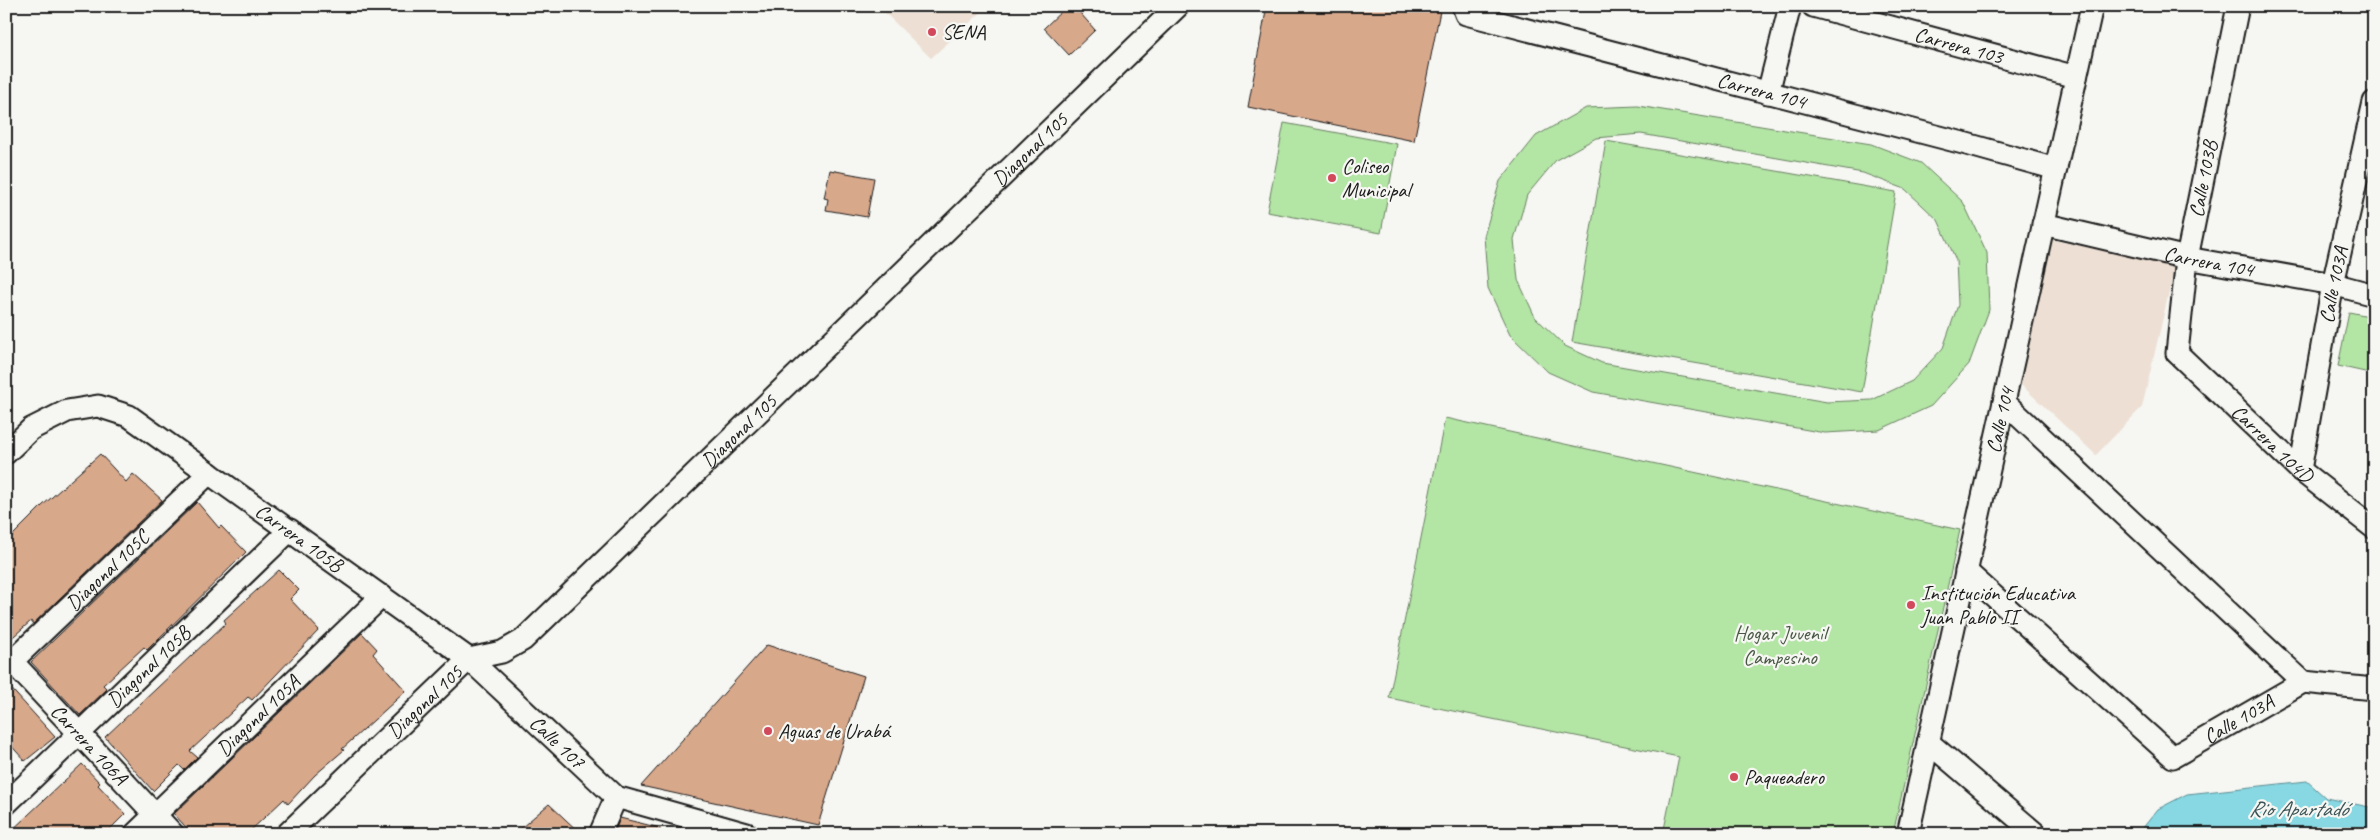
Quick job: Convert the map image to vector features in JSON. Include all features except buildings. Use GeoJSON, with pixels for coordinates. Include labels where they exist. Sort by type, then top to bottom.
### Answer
{"type":"FeatureCollection","features":[{"type":"Feature","properties":{"kind":"street","name":"Diagonal 105"},"geometry":{"type":"LineString","coordinates":[[287,834],[308,826],[469,659],[502,652],[524,640],[1178,6]]}},
{"type":"Feature","properties":{"kind":"street"},"geometry":{"type":"LineString","coordinates":[[1768,93],[1790,6]]}},
{"type":"Feature","properties":{"kind":"street","name":"Carrera 103"},"geometry":{"type":"LineString","coordinates":[[1813,6],[2076,77]]}},
{"type":"Feature","properties":{"kind":"street","name":"Calle 104"},"geometry":{"type":"LineString","coordinates":[[1908,834],[2092,6]]}},
{"type":"Feature","properties":{"kind":"street","name":"Calle 103B"},"geometry":{"type":"LineString","coordinates":[[2177,353],[2187,258],[2238,6]]}},
{"type":"Feature","properties":{"kind":"street","name":"Carrera 104"},"geometry":{"type":"LineString","coordinates":[[1464,10],[2056,169]]}},
{"type":"Feature","properties":{"kind":"street","name":"Calle 103A"},"geometry":{"type":"LineString","coordinates":[[2300,470],[2333,284],[2374,102]]}},
{"type":"Feature","properties":{"kind":"street","name":"Carrera 104"},"geometry":{"type":"LineString","coordinates":[[2043,224],[2187,258],[2333,284],[2374,294]]}},
{"type":"Feature","properties":{"kind":"street","name":"Carrera 104D"},"geometry":{"type":"LineString","coordinates":[[2177,353],[2300,470],[2374,528]]}},
{"type":"Feature","properties":{"kind":"street"},"geometry":{"type":"LineString","coordinates":[[2004,402],[2303,682],[2374,689]]}},
{"type":"Feature","properties":{"kind":"street","name":"Carrera 105B"},"geometry":{"type":"LineString","coordinates":[[6,453],[31,429],[67,411],[98,406],[129,416],[469,659]]}},
{"type":"Feature","properties":{"kind":"street","name":"Diagonal 105C"},"geometry":{"type":"LineString","coordinates":[[8,661],[209,473]]}},
{"type":"Feature","properties":{"kind":"street","name":"Diagonal 105B"},"geometry":{"type":"LineString","coordinates":[[6,804],[290,530]]}},
{"type":"Feature","properties":{"kind":"street","name":"Calle 103A"},"geometry":{"type":"LineString","coordinates":[[1966,571],[2173,757],[2303,682]]}},
{"type":"Feature","properties":{"kind":"street","name":"Diagonal 105A"},"geometry":{"type":"LineString","coordinates":[[135,834],[382,596]]}},
{"type":"Feature","properties":{"kind":"street","name":"Calle 107"},"geometry":{"type":"LineString","coordinates":[[469,659],[616,798]]}},
{"type":"Feature","properties":{"kind":"street","name":"Carrera 106A"},"geometry":{"type":"LineString","coordinates":[[8,661],[173,834]]}},
{"type":"Feature","properties":{"kind":"street"},"geometry":{"type":"LineString","coordinates":[[1928,742],[2036,834]]}},
{"type":"Feature","properties":{"kind":"street"},"geometry":{"type":"LineString","coordinates":[[600,834],[616,798],[747,834]]}},
{"type":"Feature","properties":{"kind":"shaded area","name":"SENA"},"geometry":{"type":"Polygon","coordinates":[[[878,6],[988,6],[931,58],[878,6]]]}},
{"type":"Feature","properties":{"kind":"shaded area"},"geometry":{"type":"Polygon","coordinates":[[[2049,239],[2175,266],[2142,407],[2096,455],[2016,380],[2049,239]]]}},
{"type":"Feature","properties":{"kind":"green space"},"geometry":{"type":"Polygon","coordinates":[[[1638,106],[1871,144],[1921,163],[1963,202],[1987,253],[1989,310],[1969,364],[1931,406],[1879,430],[1825,433],[1593,392],[1548,372],[1510,335],[1488,288],[1484,236],[1500,181],[1536,136],[1586,108],[1638,106]],[[1641,134],[1596,138],[1556,160],[1527,195],[1514,239],[1518,280],[1535,317],[1565,346],[1602,363],[1827,402],[1872,400],[1912,381],[1943,348],[1958,305],[1956,260],[1938,220],[1905,189],[1863,173],[1641,134]]]}},
{"type":"Feature","properties":{"kind":"green space","name":"Coliseo Municipal"},"geometry":{"type":"Polygon","coordinates":[[[1284,123],[1397,144],[1381,233],[1267,212],[1284,123]]]}},
{"type":"Feature","properties":{"kind":"green space"},"geometry":{"type":"Polygon","coordinates":[[[1606,141],[1896,192],[1862,392],[1572,342],[1606,141]]]}},
{"type":"Feature","properties":{"kind":"green space"},"geometry":{"type":"Polygon","coordinates":[[[2349,312],[2374,317],[2374,374],[2338,366],[2349,312]]]}},
{"type":"Feature","properties":{"kind":"green space","name":"Hogar Juvenil Campesino"},"geometry":{"type":"Polygon","coordinates":[[[1445,418],[1960,530],[1893,834],[1663,834],[1679,757],[1389,698],[1445,418]]]}},
{"type":"Feature","properties":{"kind":"water","name":"Rio Apartadó"},"geometry":{"type":"Polygon","coordinates":[[[2307,781],[2326,798],[2374,808],[2374,834],[2138,834],[2158,809],[2187,794],[2307,781]]]}},
{"type":"Feature","properties":{"kind":"place","name":"SENA"},"geometry":{"type":"Point","coordinates":[932,32]}},
{"type":"Feature","properties":{"kind":"place","name":"Coliseo Municipal"},"geometry":{"type":"Point","coordinates":[1332,178]}},
{"type":"Feature","properties":{"kind":"place","name":"Institución Educativa Juan Pablo II"},"geometry":{"type":"Point","coordinates":[1911,605]}},
{"type":"Feature","properties":{"kind":"place","name":"Aguas de Urabá"},"geometry":{"type":"Point","coordinates":[768,731]}},
{"type":"Feature","properties":{"kind":"place","name":"Paqueadero"},"geometry":{"type":"Point","coordinates":[1734,777]}}]}
